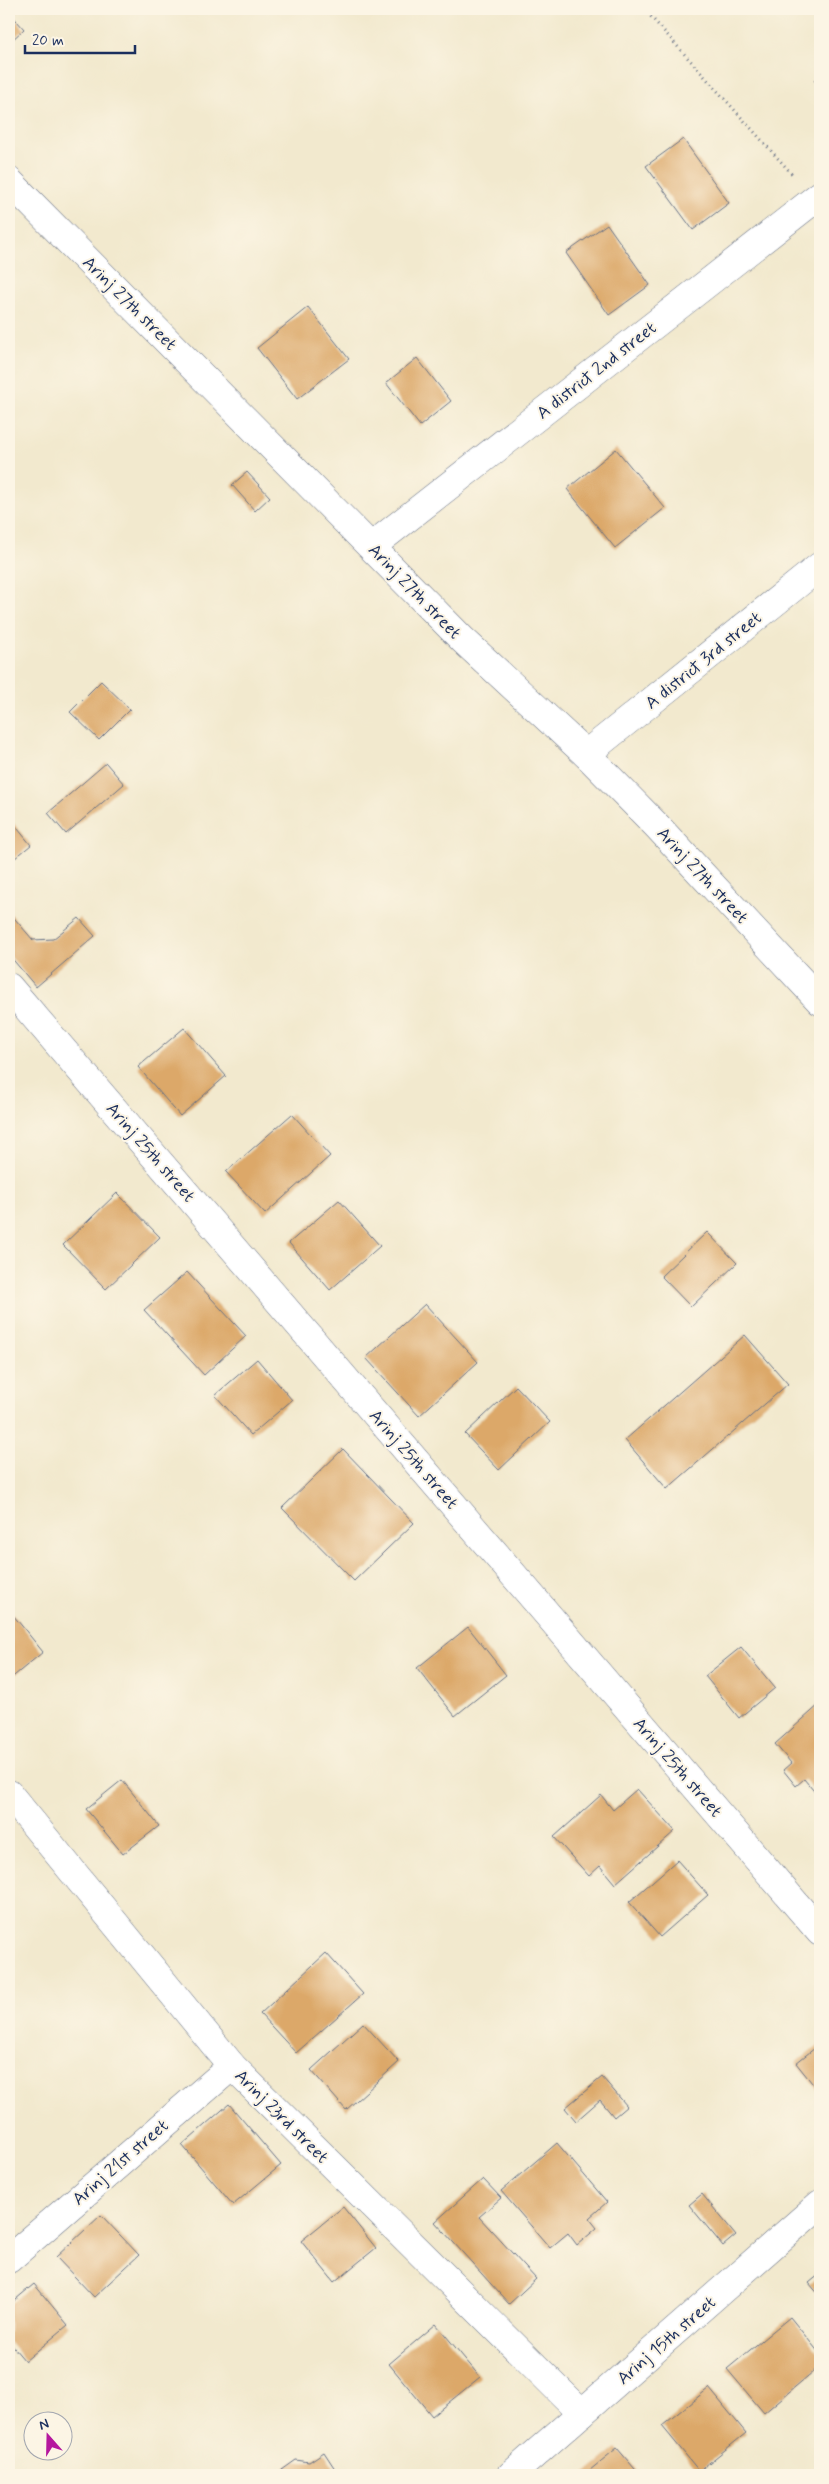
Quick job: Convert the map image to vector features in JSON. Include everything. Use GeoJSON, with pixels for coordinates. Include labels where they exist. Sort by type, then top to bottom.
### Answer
{"type":"FeatureCollection","features":[{"type":"Feature","properties":{"kind":"street","name":"Arinj 27th street"},"geometry":{"type":"LineString","coordinates":[[9,181],[463,640],[586,754],[657,826],[820,1001]]}},
{"type":"Feature","properties":{"kind":"street","name":"A district 2nd street"},"geometry":{"type":"LineString","coordinates":[[372,546],[818,197]]}},
{"type":"Feature","properties":{"kind":"street","name":"A district 3rd street"},"geometry":{"type":"LineString","coordinates":[[586,754],[820,566]]}},
{"type":"Feature","properties":{"kind":"street","name":"Arinj 25th street"},"geometry":{"type":"LineString","coordinates":[[9,987],[820,1932]]}},
{"type":"Feature","properties":{"kind":"street","name":"Arinj 23rd street"},"geometry":{"type":"LineString","coordinates":[[9,1794],[232,2066],[582,2413]]}},
{"type":"Feature","properties":{"kind":"street","name":"Arinj 21st street"},"geometry":{"type":"LineString","coordinates":[[9,2259],[232,2066]]}},
{"type":"Feature","properties":{"kind":"street","name":"Arinj 15th street"},"geometry":{"type":"LineString","coordinates":[[511,2475],[820,2204]]}},
{"type":"Feature","properties":{"kind":"path"},"geometry":{"type":"LineString","coordinates":[[644,9],[818,197]]}},
{"type":"Feature","properties":{"kind":"building"},"geometry":{"type":"Polygon","coordinates":[[[9,12],[24,29],[9,43],[9,12]]]}},
{"type":"Feature","properties":{"kind":"building"},"geometry":{"type":"Polygon","coordinates":[[[820,75],[820,89],[814,80],[820,75]]]}},
{"type":"Feature","properties":{"kind":"building"},"geometry":{"type":"Polygon","coordinates":[[[683,139],[729,203],[693,230],[646,166],[683,139]]]}},
{"type":"Feature","properties":{"kind":"building"},"geometry":{"type":"Polygon","coordinates":[[[607,224],[650,285],[609,315],[566,253],[607,224]]]}},
{"type":"Feature","properties":{"kind":"building"},"geometry":{"type":"Polygon","coordinates":[[[308,307],[349,359],[297,399],[257,348],[308,307]]]}},
{"type":"Feature","properties":{"kind":"building"},"geometry":{"type":"Polygon","coordinates":[[[417,358],[451,401],[420,426],[386,383],[417,358]]]}},
{"type":"Feature","properties":{"kind":"building"},"geometry":{"type":"Polygon","coordinates":[[[616,449],[665,508],[615,548],[567,489],[616,449]]]}},
{"type":"Feature","properties":{"kind":"building"},"geometry":{"type":"Polygon","coordinates":[[[247,472],[270,497],[255,511],[232,485],[247,472]]]}},
{"type":"Feature","properties":{"kind":"building"},"geometry":{"type":"Polygon","coordinates":[[[101,681],[130,709],[99,740],[70,712],[101,681]]]}},
{"type":"Feature","properties":{"kind":"building"},"geometry":{"type":"Polygon","coordinates":[[[106,763],[124,784],[66,834],[48,813],[106,763]]]}},
{"type":"Feature","properties":{"kind":"building"},"geometry":{"type":"Polygon","coordinates":[[[9,818],[31,845],[9,863],[9,818]]]}},
{"type":"Feature","properties":{"kind":"building"},"geometry":{"type":"Polygon","coordinates":[[[9,912],[33,940],[53,939],[79,918],[95,936],[36,987],[9,955],[9,912]]]}},
{"type":"Feature","properties":{"kind":"building"},"geometry":{"type":"Polygon","coordinates":[[[184,1028],[226,1076],[180,1116],[138,1067],[184,1028]]]}},
{"type":"Feature","properties":{"kind":"building"},"geometry":{"type":"Polygon","coordinates":[[[292,1114],[330,1156],[265,1214],[226,1172],[292,1114]]]}},
{"type":"Feature","properties":{"kind":"building"},"geometry":{"type":"Polygon","coordinates":[[[117,1193],[160,1237],[106,1289],[63,1245],[117,1193]]]}},
{"type":"Feature","properties":{"kind":"building"},"geometry":{"type":"Polygon","coordinates":[[[339,1200],[380,1246],[330,1290],[289,1243],[339,1200]]]}},
{"type":"Feature","properties":{"kind":"building"},"geometry":{"type":"Polygon","coordinates":[[[707,1232],[737,1263],[691,1307],[661,1276],[707,1232]]]}},
{"type":"Feature","properties":{"kind":"building"},"geometry":{"type":"Polygon","coordinates":[[[187,1272],[246,1336],[204,1375],[144,1310],[187,1272]]]}},
{"type":"Feature","properties":{"kind":"building"},"geometry":{"type":"Polygon","coordinates":[[[425,1304],[478,1362],[419,1416],[366,1358],[425,1304]]]}},
{"type":"Feature","properties":{"kind":"building"},"geometry":{"type":"Polygon","coordinates":[[[745,1335],[788,1384],[667,1489],[625,1440],[745,1335]]]}},
{"type":"Feature","properties":{"kind":"building"},"geometry":{"type":"Polygon","coordinates":[[[257,1359],[292,1400],[251,1435],[215,1395],[257,1359]]]}},
{"type":"Feature","properties":{"kind":"building"},"geometry":{"type":"Polygon","coordinates":[[[516,1386],[550,1422],[499,1470],[465,1434],[516,1386]]]}},
{"type":"Feature","properties":{"kind":"building"},"geometry":{"type":"Polygon","coordinates":[[[343,1449],[414,1523],[354,1581],[282,1508],[343,1449]]]}},
{"type":"Feature","properties":{"kind":"building"},"geometry":{"type":"Polygon","coordinates":[[[13,1615],[43,1652],[9,1680],[9,1619],[13,1615]]]}},
{"type":"Feature","properties":{"kind":"building"},"geometry":{"type":"Polygon","coordinates":[[[468,1627],[506,1675],[455,1716],[417,1668],[468,1627]]]}},
{"type":"Feature","properties":{"kind":"building"},"geometry":{"type":"Polygon","coordinates":[[[741,1647],[775,1688],[739,1718],[705,1676],[741,1647]]]}},
{"type":"Feature","properties":{"kind":"building"},"geometry":{"type":"Polygon","coordinates":[[[820,1704],[820,1794],[818,1796],[804,1779],[796,1786],[783,1770],[791,1763],[775,1744],[820,1704]]]}},
{"type":"Feature","properties":{"kind":"building"},"geometry":{"type":"Polygon","coordinates":[[[122,1780],[159,1826],[123,1854],[86,1809],[122,1780]]]}},
{"type":"Feature","properties":{"kind":"building"},"geometry":{"type":"Polygon","coordinates":[[[637,1789],[675,1831],[615,1884],[600,1866],[589,1876],[554,1837],[601,1795],[613,1810],[637,1789]]]}},
{"type":"Feature","properties":{"kind":"building"},"geometry":{"type":"Polygon","coordinates":[[[677,1860],[708,1895],[660,1937],[629,1902],[677,1860]]]}},
{"type":"Feature","properties":{"kind":"building"},"geometry":{"type":"Polygon","coordinates":[[[326,1953],[363,1994],[296,2053],[260,2014],[326,1953]]]}},
{"type":"Feature","properties":{"kind":"building"},"geometry":{"type":"Polygon","coordinates":[[[363,2023],[399,2062],[346,2110],[311,2070],[363,2023]]]}},
{"type":"Feature","properties":{"kind":"building"},"geometry":{"type":"Polygon","coordinates":[[[820,2044],[820,2093],[796,2063],[820,2044]]]}},
{"type":"Feature","properties":{"kind":"building"},"geometry":{"type":"Polygon","coordinates":[[[602,2077],[627,2106],[614,2117],[600,2100],[576,2121],[565,2108],[602,2077]]]}},
{"type":"Feature","properties":{"kind":"building"},"geometry":{"type":"Polygon","coordinates":[[[229,2104],[281,2165],[233,2205],[182,2145],[229,2104]]]}},
{"type":"Feature","properties":{"kind":"building"},"geometry":{"type":"Polygon","coordinates":[[[557,2143],[607,2202],[589,2218],[597,2228],[577,2245],[568,2233],[550,2248],[501,2191],[557,2143]]]}},
{"type":"Feature","properties":{"kind":"building"},"geometry":{"type":"Polygon","coordinates":[[[483,2179],[501,2198],[479,2217],[536,2279],[509,2304],[435,2222],[483,2179]]]}},
{"type":"Feature","properties":{"kind":"building"},"geometry":{"type":"Polygon","coordinates":[[[702,2194],[736,2235],[723,2246],[689,2205],[702,2194]]]}},
{"type":"Feature","properties":{"kind":"building"},"geometry":{"type":"Polygon","coordinates":[[[343,2207],[376,2248],[334,2282],[301,2241],[343,2207]]]}},
{"type":"Feature","properties":{"kind":"building"},"geometry":{"type":"Polygon","coordinates":[[[101,2215],[139,2255],[94,2297],[56,2257],[101,2215]]]}},
{"type":"Feature","properties":{"kind":"building"},"geometry":{"type":"Polygon","coordinates":[[[820,2274],[820,2296],[809,2283],[820,2274]]]}},
{"type":"Feature","properties":{"kind":"building"},"geometry":{"type":"Polygon","coordinates":[[[34,2284],[68,2325],[25,2361],[9,2342],[9,2305],[34,2284]]]}},
{"type":"Feature","properties":{"kind":"building"},"geometry":{"type":"Polygon","coordinates":[[[790,2317],[820,2354],[820,2366],[764,2413],[727,2369],[790,2317]]]}},
{"type":"Feature","properties":{"kind":"building"},"geometry":{"type":"Polygon","coordinates":[[[436,2324],[480,2377],[432,2416],[389,2364],[436,2324]]]}},
{"type":"Feature","properties":{"kind":"building"},"geometry":{"type":"Polygon","coordinates":[[[709,2388],[746,2433],[699,2471],[662,2426],[709,2388]]]}},
{"type":"Feature","properties":{"kind":"building"},"geometry":{"type":"Polygon","coordinates":[[[617,2448],[640,2475],[584,2475],[617,2448]]]}},
{"type":"Feature","properties":{"kind":"building"},"geometry":{"type":"Polygon","coordinates":[[[324,2452],[339,2475],[280,2475],[282,2470],[296,2460],[309,2462],[324,2452]]]}}]}
